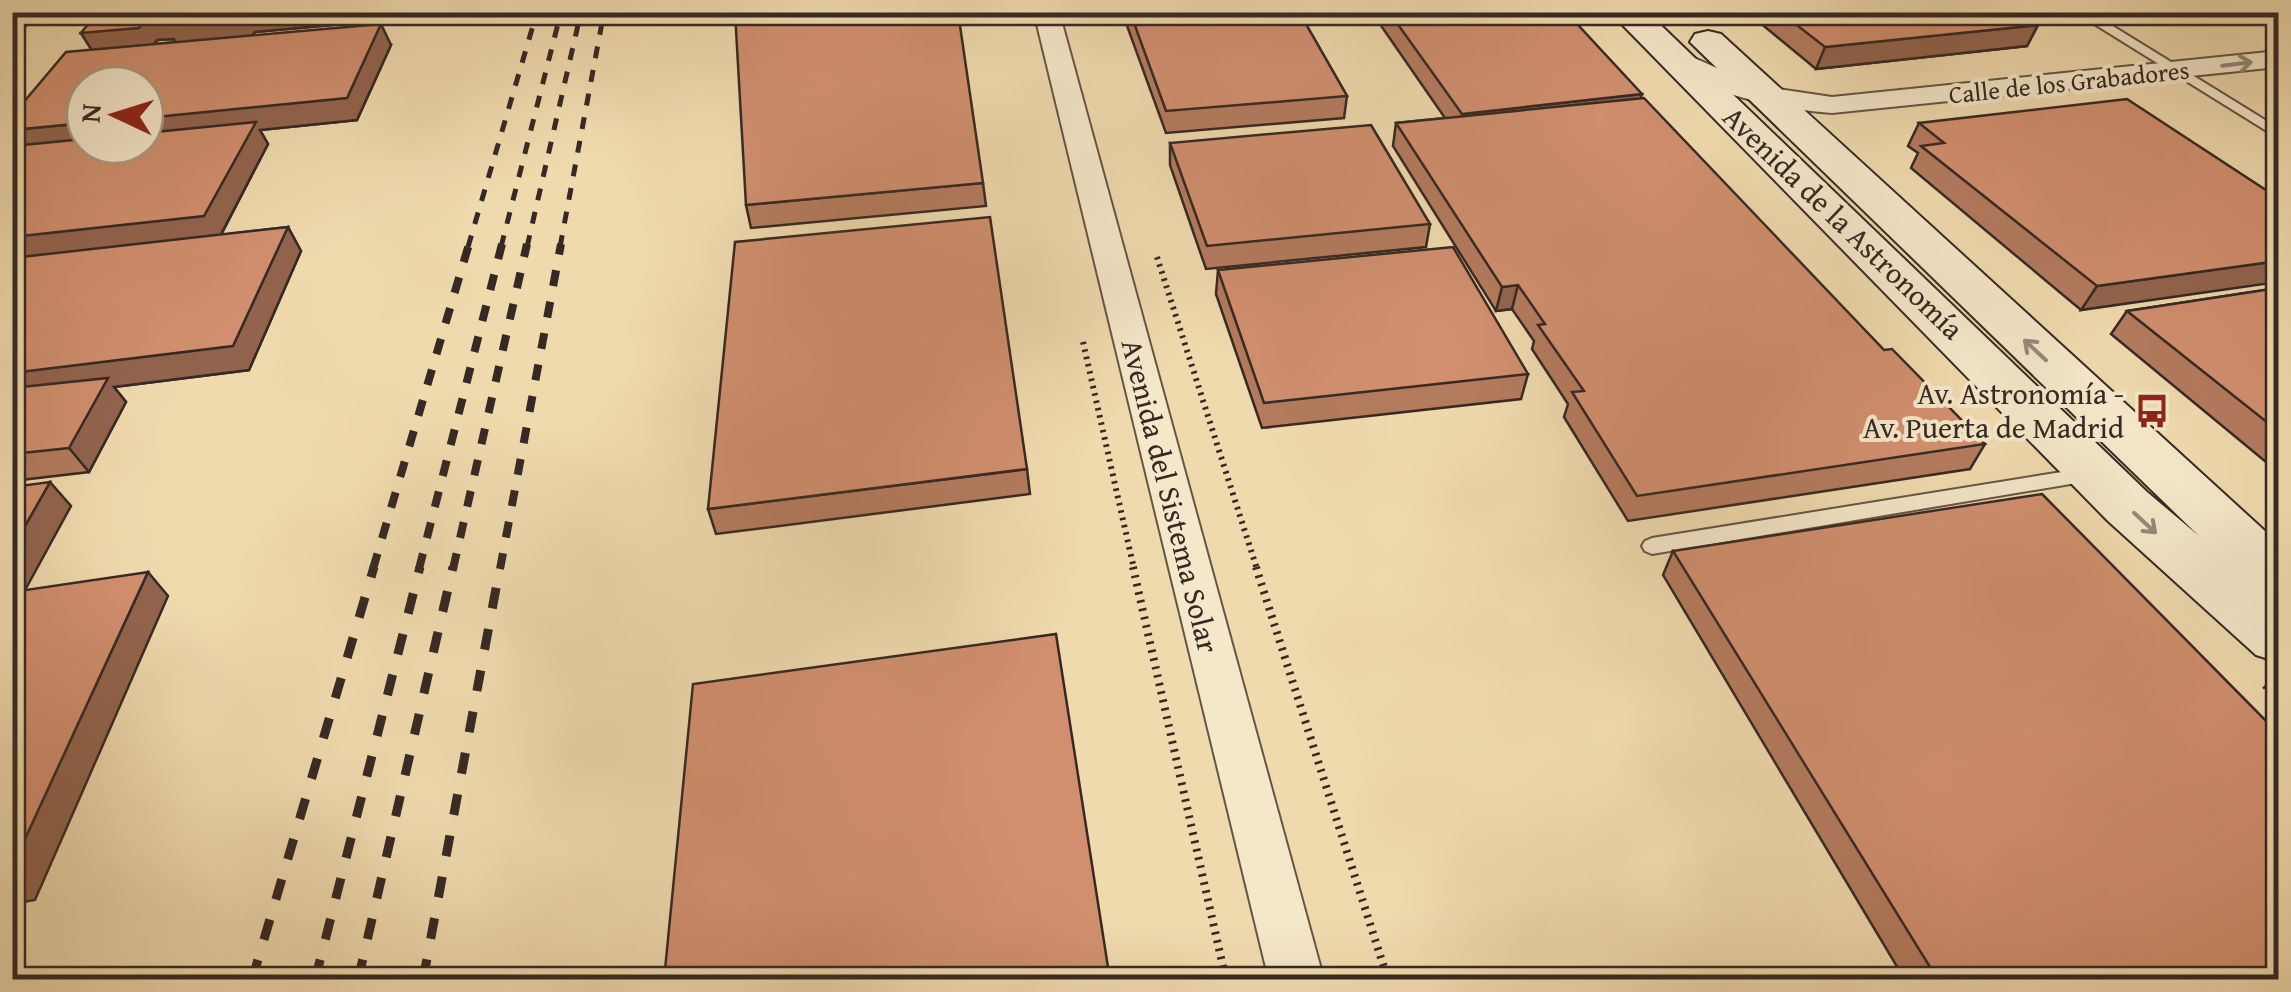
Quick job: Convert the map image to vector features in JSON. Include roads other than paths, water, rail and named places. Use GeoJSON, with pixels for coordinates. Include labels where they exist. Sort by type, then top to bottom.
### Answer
{"type":"FeatureCollection","features":[{"type":"Feature","properties":{"kind":"street"},"geometry":{"type":"LineString","coordinates":[[12,26],[25,12]]}},
{"type":"Feature","properties":{"kind":"street","name":"Avenida del Sistema Solar"},"geometry":{"type":"LineString","coordinates":[[1046,12],[1297,980]]}},
{"type":"Feature","properties":{"kind":"street","name":"Avenida de la Astronomía"},"geometry":{"type":"LineString","coordinates":[[1627,12],[1669,31],[1773,101],[1830,156],[2270,619]]}},
{"type":"Feature","properties":{"kind":"street","name":"Avenida de la Astronomía"},"geometry":{"type":"LineString","coordinates":[[1669,31],[2095,474],[2270,619]]}},
{"type":"Feature","properties":{"kind":"street","name":"Calle de los Grabadores"},"geometry":{"type":"LineString","coordinates":[[1773,101],[1860,105],[2278,59]]}},
{"type":"Feature","properties":{"kind":"street"},"geometry":{"type":"LineString","coordinates":[[1830,156],[1836,120],[1860,105]]}},
{"type":"Feature","properties":{"kind":"lane"},"geometry":{"type":"LineString","coordinates":[[2081,12],[2278,134]]}},
{"type":"Feature","properties":{"kind":"lane"},"geometry":{"type":"LineString","coordinates":[[1652,546],[2095,474]]}},
{"type":"Feature","properties":{"kind":"railway"},"geometry":{"type":"LineString","coordinates":[[468,247],[537,12]]}},
{"type":"Feature","properties":{"kind":"railway"},"geometry":{"type":"LineString","coordinates":[[501,247],[561,12]]}},
{"type":"Feature","properties":{"kind":"railway"},"geometry":{"type":"LineString","coordinates":[[527,247],[581,12]]}},
{"type":"Feature","properties":{"kind":"railway"},"geometry":{"type":"LineString","coordinates":[[560,247],[604,12]]}},
{"type":"Feature","properties":{"kind":"railway"},"geometry":{"type":"LineString","coordinates":[[373,569],[469,244]]}},
{"type":"Feature","properties":{"kind":"railway"},"geometry":{"type":"LineString","coordinates":[[419,569],[502,244]]}},
{"type":"Feature","properties":{"kind":"railway"},"geometry":{"type":"LineString","coordinates":[[453,569],[527,244]]}},
{"type":"Feature","properties":{"kind":"railway"},"geometry":{"type":"LineString","coordinates":[[500,569],[561,244]]}},
{"type":"Feature","properties":{"kind":"railway"},"geometry":{"type":"LineString","coordinates":[[252,980],[374,567]]}},
{"type":"Feature","properties":{"kind":"railway"},"geometry":{"type":"LineString","coordinates":[[315,980],[420,567]]}},
{"type":"Feature","properties":{"kind":"railway"},"geometry":{"type":"LineString","coordinates":[[358,980],[453,567]]}},
{"type":"Feature","properties":{"kind":"railway"},"geometry":{"type":"LineString","coordinates":[[423,980],[500,567]]}},
{"type":"Feature","properties":{"kind":"place","name":"Av. Astronomía - Av. Puerta de Madrid"},"geometry":{"type":"Point","coordinates":[2152,411]}}]}
